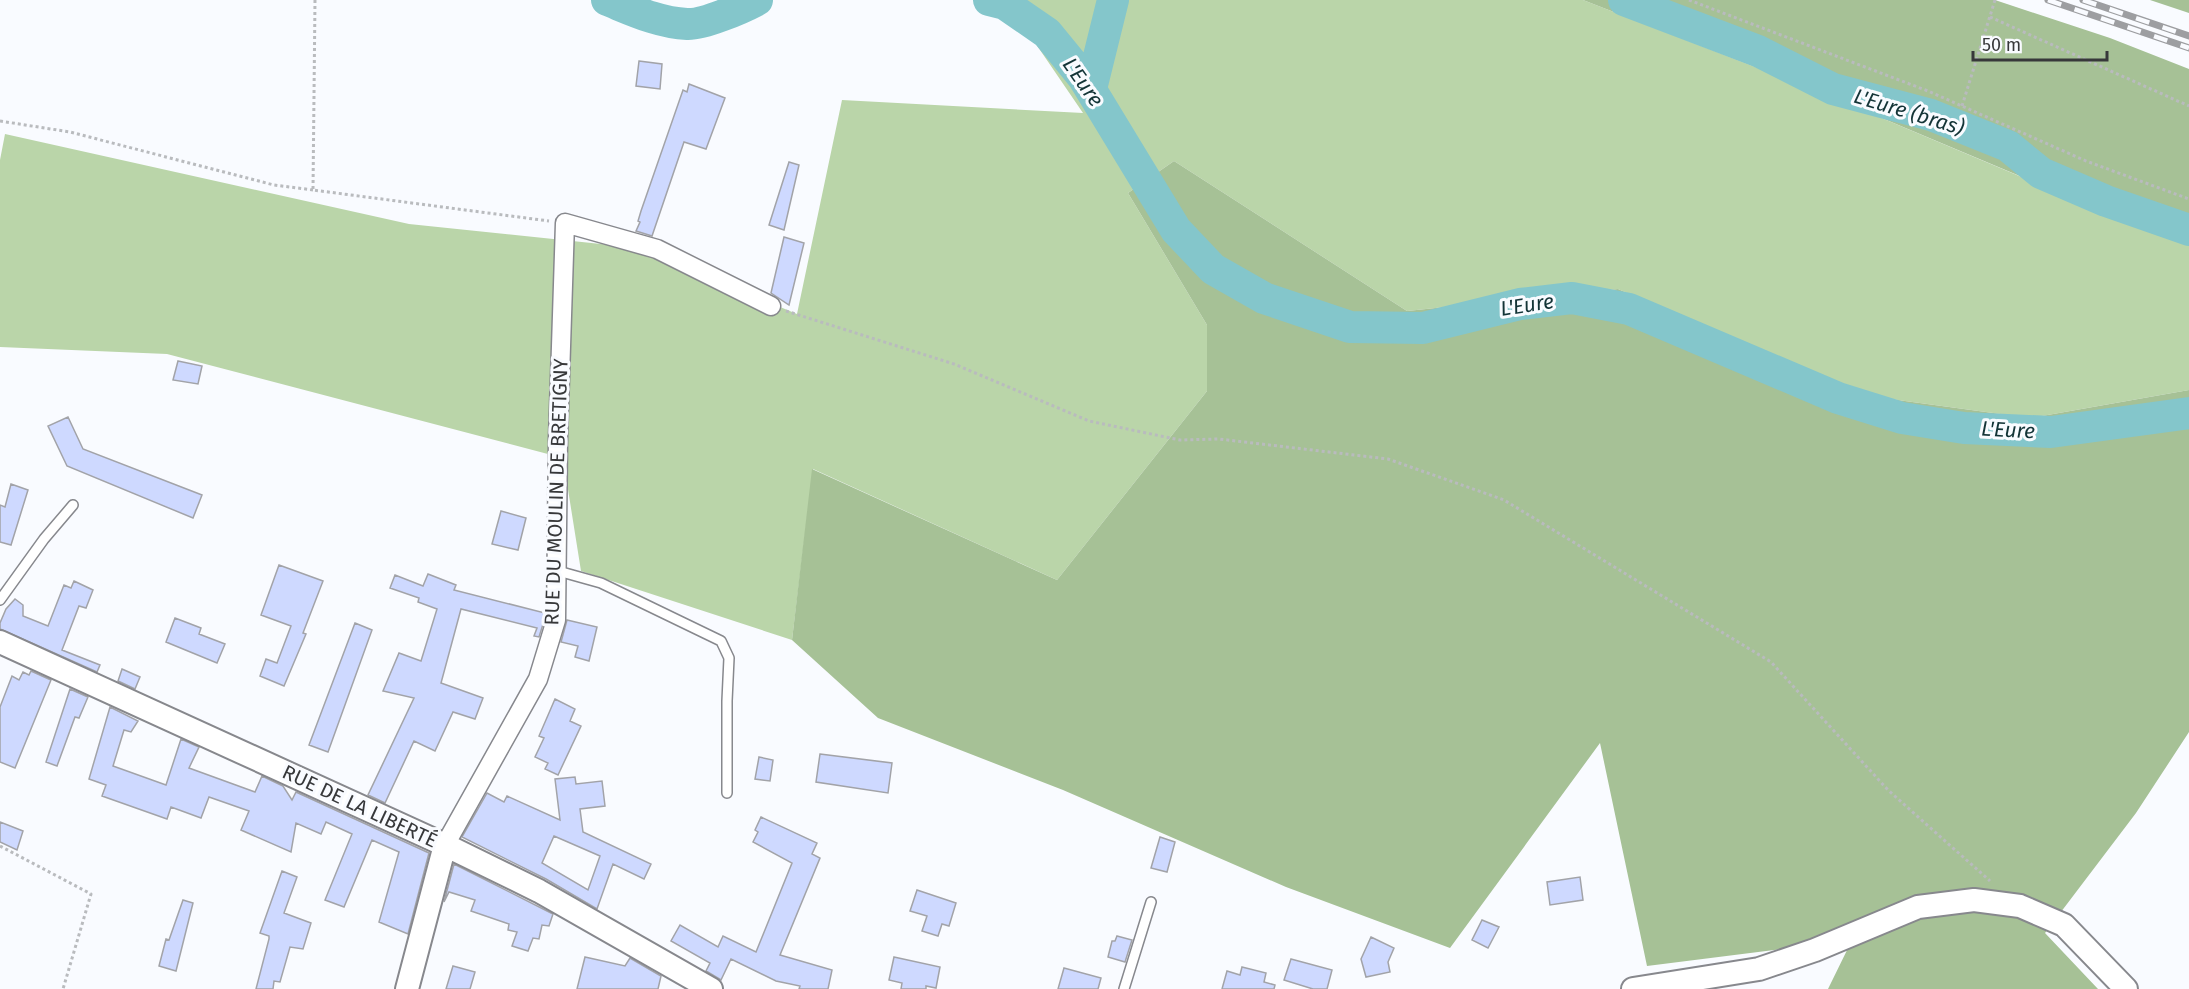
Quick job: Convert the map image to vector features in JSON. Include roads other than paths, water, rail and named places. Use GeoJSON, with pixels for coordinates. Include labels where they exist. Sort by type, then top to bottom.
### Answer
{"type":"FeatureCollection","features":[{"type":"Feature","properties":{"kind":"street","name":"RUE DU MOULIN DE BRETIGNY"},"geometry":{"type":"LineString","coordinates":[[407,989],[445,845],[538,679],[556,620],[558,439],[566,223],[657,249],[771,306]]}},
{"type":"Feature","properties":{"kind":"street","name":"RUE DE LA LIBERTÉ"},"geometry":{"type":"LineString","coordinates":[[0,642],[445,845],[539,891],[711,989]]}},
{"type":"Feature","properties":{"kind":"street"},"geometry":{"type":"LineString","coordinates":[[1633,989],[1759,969],[1815,950],[1918,907],[1974,900],[2020,906],[2064,925],[2126,989]]}},
{"type":"Feature","properties":{"kind":"lane"},"geometry":{"type":"LineString","coordinates":[[0,600],[44,539],[73,505]]}},
{"type":"Feature","properties":{"kind":"lane"},"geometry":{"type":"LineString","coordinates":[[558,572],[601,584],[721,641],[729,658],[727,793]]}},
{"type":"Feature","properties":{"kind":"lane"},"geometry":{"type":"LineString","coordinates":[[1125,989],[1150,903]]}},
{"type":"Feature","properties":{"kind":"waterway","name":"L'Eure"},"geometry":{"type":"LineString","coordinates":[[607,0],[656,19],[687,24],[712,19],[757,0]]}},
{"type":"Feature","properties":{"kind":"waterway","name":"L'Eure"},"geometry":{"type":"LineString","coordinates":[[989,0],[1005,4],[1047,33],[1083,77],[1176,230],[1213,269],[1264,298],[1350,327],[1423,328],[1520,304],[1572,298],[1629,309],[1838,398],[1902,418],[1964,428],[2051,432],[2189,413]]}},
{"type":"Feature","properties":{"kind":"waterway","name":"L'Eure (bras)"},"geometry":{"type":"LineString","coordinates":[[1091,89],[1113,0]]}},
{"type":"Feature","properties":{"kind":"waterway","name":"L'Eure (bras)"},"geometry":{"type":"LineString","coordinates":[[1624,0],[1758,51],[1833,89],[1931,115],[2008,146],[2041,173],[2106,201],[2189,230]]}},
{"type":"Feature","properties":{"kind":"railway"},"geometry":{"type":"LineString","coordinates":[[2048,0],[2189,48]]}},
{"type":"Feature","properties":{"kind":"railway"},"geometry":{"type":"LineString","coordinates":[[2083,0],[2189,36]]}}]}
